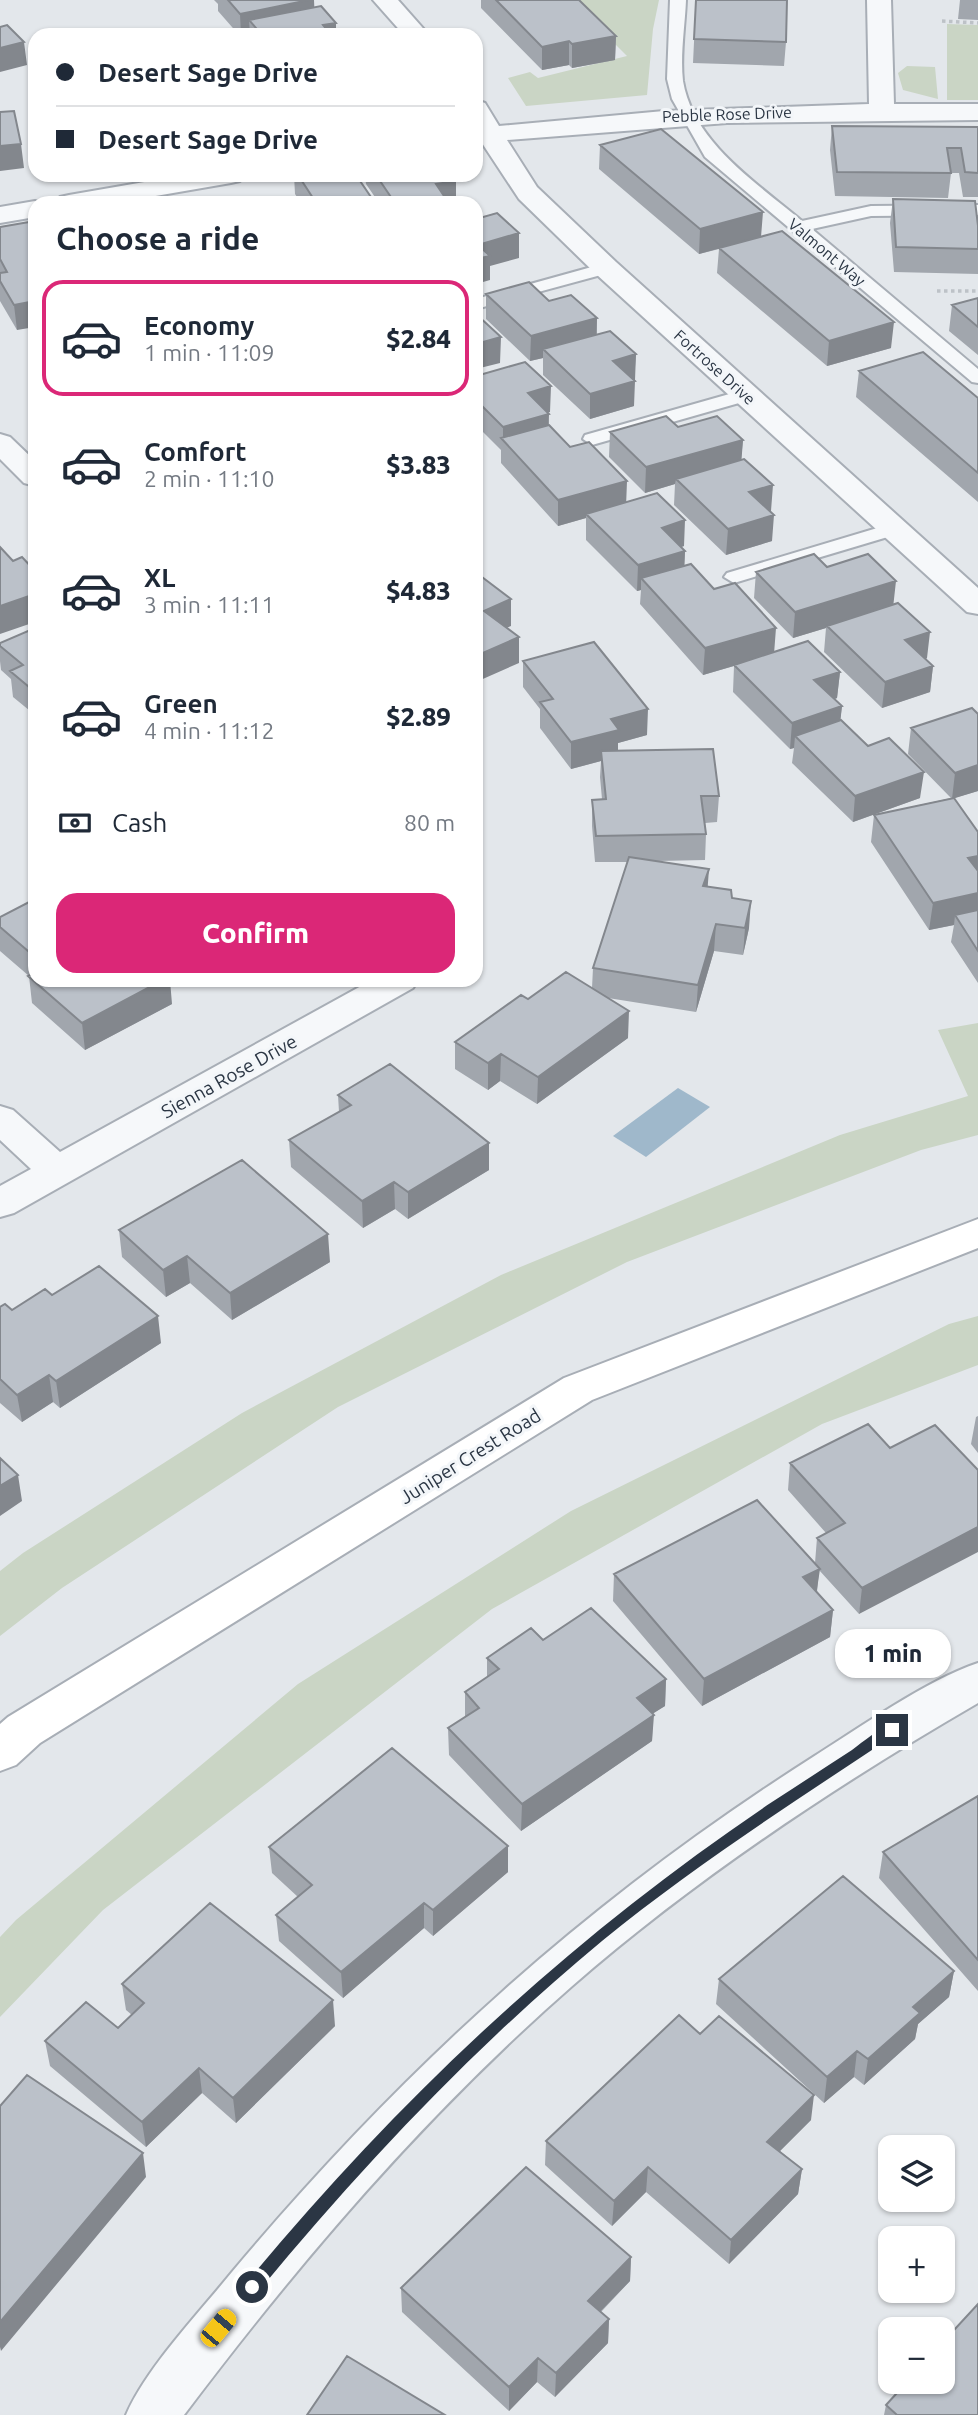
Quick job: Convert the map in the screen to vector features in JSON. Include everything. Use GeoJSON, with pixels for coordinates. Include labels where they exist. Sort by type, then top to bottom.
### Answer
{"type":"FeatureCollection","features":[{"type":"Feature","properties":{"kind":"street"},"geometry":{"type":"LineString","coordinates":[[385,0],[411,28]]}},
{"type":"Feature","properties":{"kind":"street"},"geometry":{"type":"LineString","coordinates":[[879,0],[882,111]]}},
{"type":"Feature","properties":{"kind":"street","name":"Pebble Rose Drive"},"geometry":{"type":"LineString","coordinates":[[483,135],[689,115],[978,112]]}},
{"type":"Feature","properties":{"kind":"street","name":"Fortrose Drive"},"geometry":{"type":"LineString","coordinates":[[483,135],[528,193],[606,268],[978,605]]}},
{"type":"Feature","properties":{"kind":"street"},"geometry":{"type":"LineString","coordinates":[[109,196],[190,182]]}},
{"type":"Feature","properties":{"kind":"street"},"geometry":{"type":"LineString","coordinates":[[0,215],[28,210]]}},
{"type":"Feature","properties":{"kind":"street"},"geometry":{"type":"LineString","coordinates":[[0,443],[28,470]]}},
{"type":"Feature","properties":{"kind":"street","name":"Sienna Rose Drive"},"geometry":{"type":"LineString","coordinates":[[0,1203],[387,987]]}},
{"type":"Feature","properties":{"kind":"street"},"geometry":{"type":"LineString","coordinates":[[0,1119],[56,1170]]}},
{"type":"Feature","properties":{"kind":"street","name":"Juniper Crest Road"},"geometry":{"type":"LineString","coordinates":[[0,1752],[24,1730],[578,1389],[978,1233]]}},
{"type":"Feature","properties":{"kind":"street"},"geometry":{"type":"LineString","coordinates":[[152,2415],[303,2226],[403,2116],[501,2021],[597,1937],[696,1861],[892,1730],[978,1681]]}},
{"type":"Feature","properties":{"kind":"lane","name":"Valmont Way"},"geometry":{"type":"LineString","coordinates":[[678,0],[675,79],[680,99],[716,159],[978,378]]}},
{"type":"Feature","properties":{"kind":"lane"},"geometry":{"type":"LineString","coordinates":[[797,227],[871,211],[978,210]]}},
{"type":"Feature","properties":{"kind":"lane"},"geometry":{"type":"LineString","coordinates":[[483,302],[606,268]]}},
{"type":"Feature","properties":{"kind":"lane"},"geometry":{"type":"LineString","coordinates":[[592,439],[747,396]]}},
{"type":"Feature","properties":{"kind":"lane"},"geometry":{"type":"LineString","coordinates":[[734,577],[894,530]]}},
{"type":"Feature","properties":{"kind":"path"},"geometry":{"type":"LineString","coordinates":[[942,21],[978,23]]}},
{"type":"Feature","properties":{"kind":"green space"},"geometry":{"type":"Polygon","coordinates":[[[571,0],[659,0],[653,29],[647,95],[526,106],[508,78],[530,72],[538,78],[627,56],[571,0]]]}},
{"type":"Feature","properties":{"kind":"green space"},"geometry":{"type":"Polygon","coordinates":[[[947,24],[978,25],[978,100],[947,100],[947,24]]]}},
{"type":"Feature","properties":{"kind":"green space"},"geometry":{"type":"Polygon","coordinates":[[[907,66],[935,67],[938,99],[903,90],[898,73],[907,66]]]}},
{"type":"Feature","properties":{"kind":"green space"},"geometry":{"type":"Polygon","coordinates":[[[978,1023],[978,1135],[921,1150],[627,1262],[338,1407],[62,1588],[0,1636],[0,1571],[23,1553],[242,1413],[501,1275],[840,1135],[968,1096],[938,1030],[978,1023]]]}},
{"type":"Feature","properties":{"kind":"green space"},"geometry":{"type":"Polygon","coordinates":[[[978,1316],[978,1365],[822,1424],[492,1609],[103,1910],[0,2017],[0,1937],[16,1920],[298,1684],[571,1511],[949,1324],[978,1316]]]}},
{"type":"Feature","properties":{"kind":"water"},"geometry":{"type":"Polygon","coordinates":[[[678,1088],[710,1107],[646,1157],[613,1136],[678,1088]]]}},
{"type":"Feature","properties":{"kind":"building"},"geometry":{"type":"Polygon","coordinates":[[[228,0],[309,0],[240,14],[228,0]]]}},
{"type":"Feature","properties":{"kind":"building"},"geometry":{"type":"Polygon","coordinates":[[[496,0],[579,0],[616,36],[542,47],[496,0]]]}},
{"type":"Feature","properties":{"kind":"building"},"geometry":{"type":"Polygon","coordinates":[[[696,0],[787,0],[786,42],[694,39],[696,0]]]}},
{"type":"Feature","properties":{"kind":"building"},"geometry":{"type":"Polygon","coordinates":[[[321,6],[336,23],[323,25],[325,28],[256,28],[249,20],[321,6]]]}},
{"type":"Feature","properties":{"kind":"building"},"geometry":{"type":"Polygon","coordinates":[[[7,25],[24,42],[0,48],[0,27],[7,25]]]}},
{"type":"Feature","properties":{"kind":"building"},"geometry":{"type":"Polygon","coordinates":[[[14,111],[21,144],[0,146],[0,112],[14,111]]]}},
{"type":"Feature","properties":{"kind":"building"},"geometry":{"type":"Polygon","coordinates":[[[832,126],[978,127],[978,173],[965,172],[961,148],[947,148],[951,173],[837,172],[832,126]]]}},
{"type":"Feature","properties":{"kind":"building"},"geometry":{"type":"Polygon","coordinates":[[[661,129],[763,212],[700,229],[600,145],[661,129]]]}},
{"type":"Feature","properties":{"kind":"building"},"geometry":{"type":"Polygon","coordinates":[[[303,182],[361,182],[370,196],[312,196],[303,182]]]}},
{"type":"Feature","properties":{"kind":"building"},"geometry":{"type":"Polygon","coordinates":[[[381,182],[449,182],[436,184],[444,196],[390,196],[381,182]]]}},
{"type":"Feature","properties":{"kind":"building"},"geometry":{"type":"Polygon","coordinates":[[[893,199],[975,201],[978,249],[896,247],[893,199]]]}},
{"type":"Feature","properties":{"kind":"building"},"geometry":{"type":"Polygon","coordinates":[[[497,213],[519,233],[483,244],[483,217],[497,213]]]}},
{"type":"Feature","properties":{"kind":"building"},"geometry":{"type":"Polygon","coordinates":[[[28,222],[28,302],[14,305],[0,281],[0,273],[7,272],[0,259],[0,227],[28,222]]]}},
{"type":"Feature","properties":{"kind":"building"},"geometry":{"type":"Polygon","coordinates":[[[782,231],[894,322],[829,341],[719,248],[782,231]]]}},
{"type":"Feature","properties":{"kind":"building"},"geometry":{"type":"Polygon","coordinates":[[[529,282],[549,301],[571,295],[597,318],[531,336],[486,294],[529,282]]]}},
{"type":"Feature","properties":{"kind":"building"},"geometry":{"type":"Polygon","coordinates":[[[978,298],[978,327],[952,305],[978,298]]]}},
{"type":"Feature","properties":{"kind":"building"},"geometry":{"type":"Polygon","coordinates":[[[483,320],[501,337],[483,342],[483,320]]]}},
{"type":"Feature","properties":{"kind":"building"},"geometry":{"type":"Polygon","coordinates":[[[610,331],[636,354],[613,361],[635,381],[590,394],[543,349],[610,331]]]}},
{"type":"Feature","properties":{"kind":"building"},"geometry":{"type":"Polygon","coordinates":[[[923,352],[978,398],[978,473],[859,371],[923,352]]]}},
{"type":"Feature","properties":{"kind":"building"},"geometry":{"type":"Polygon","coordinates":[[[525,362],[551,386],[528,393],[549,414],[503,427],[483,407],[483,374],[525,362]]]}},
{"type":"Feature","properties":{"kind":"building"},"geometry":{"type":"Polygon","coordinates":[[[666,416],[678,427],[717,416],[743,440],[646,467],[610,432],[666,416]]]}},
{"type":"Feature","properties":{"kind":"building"},"geometry":{"type":"Polygon","coordinates":[[[549,425],[570,447],[589,442],[627,481],[558,500],[501,438],[549,425]]]}},
{"type":"Feature","properties":{"kind":"building"},"geometry":{"type":"Polygon","coordinates":[[[744,459],[773,485],[749,492],[774,515],[728,529],[676,479],[744,459]]]}},
{"type":"Feature","properties":{"kind":"building"},"geometry":{"type":"Polygon","coordinates":[[[657,493],[685,520],[662,528],[685,551],[638,565],[586,514],[657,493]]]}},
{"type":"Feature","properties":{"kind":"building"},"geometry":{"type":"Polygon","coordinates":[[[0,547],[13,561],[22,557],[28,563],[28,596],[0,606],[0,547]]]}},
{"type":"Feature","properties":{"kind":"building"},"geometry":{"type":"Polygon","coordinates":[[[814,554],[827,567],[868,554],[896,581],[795,612],[756,572],[814,554]]]}},
{"type":"Feature","properties":{"kind":"building"},"geometry":{"type":"Polygon","coordinates":[[[691,564],[714,589],[735,583],[776,628],[705,648],[641,578],[691,564]]]}},
{"type":"Feature","properties":{"kind":"building"},"geometry":{"type":"Polygon","coordinates":[[[483,578],[511,599],[484,611],[519,637],[483,653],[483,578]]]}},
{"type":"Feature","properties":{"kind":"building"},"geometry":{"type":"Polygon","coordinates":[[[898,603],[930,632],[905,640],[933,666],[885,682],[827,626],[898,603]]]}},
{"type":"Feature","properties":{"kind":"building"},"geometry":{"type":"Polygon","coordinates":[[[28,631],[28,686],[10,671],[23,665],[0,646],[0,643],[28,631]]]}},
{"type":"Feature","properties":{"kind":"building"},"geometry":{"type":"Polygon","coordinates":[[[808,641],[840,672],[814,680],[842,706],[792,723],[734,665],[808,641]]]}},
{"type":"Feature","properties":{"kind":"building"},"geometry":{"type":"Polygon","coordinates":[[[594,642],[648,709],[611,719],[619,730],[571,742],[540,702],[553,699],[523,661],[594,642]]]}},
{"type":"Feature","properties":{"kind":"building"},"geometry":{"type":"Polygon","coordinates":[[[972,708],[978,714],[978,765],[955,773],[911,728],[972,708]]]}},
{"type":"Feature","properties":{"kind":"building"},"geometry":{"type":"Polygon","coordinates":[[[841,720],[868,746],[889,738],[924,772],[855,796],[795,736],[841,720]]]}},
{"type":"Feature","properties":{"kind":"building"},"geometry":{"type":"Polygon","coordinates":[[[713,749],[719,796],[701,796],[706,834],[596,836],[592,800],[606,799],[601,751],[713,749]]]}},
{"type":"Feature","properties":{"kind":"building"},"geometry":{"type":"Polygon","coordinates":[[[954,798],[978,832],[978,856],[968,858],[978,871],[978,893],[933,903],[874,815],[954,798]]]}},
{"type":"Feature","properties":{"kind":"building"},"geometry":{"type":"Polygon","coordinates":[[[629,857],[709,869],[703,886],[731,890],[732,898],[751,901],[745,928],[716,924],[698,985],[593,968],[629,857]]]}},
{"type":"Feature","properties":{"kind":"building"},"geometry":{"type":"Polygon","coordinates":[[[28,903],[28,951],[0,927],[0,917],[28,903]]]}},
{"type":"Feature","properties":{"kind":"building"},"geometry":{"type":"Polygon","coordinates":[[[978,910],[978,951],[955,915],[978,910]]]}},
{"type":"Feature","properties":{"kind":"building"},"geometry":{"type":"Polygon","coordinates":[[[566,972],[629,1011],[538,1077],[501,1054],[488,1063],[455,1042],[521,995],[528,999],[566,972]]]}},
{"type":"Feature","properties":{"kind":"building"},"geometry":{"type":"Polygon","coordinates":[[[41,987],[150,987],[82,1023],[41,987]]]}},
{"type":"Feature","properties":{"kind":"building"},"geometry":{"type":"Polygon","coordinates":[[[390,1064],[489,1143],[408,1192],[394,1182],[362,1201],[289,1140],[351,1105],[338,1095],[390,1064]]]}},
{"type":"Feature","properties":{"kind":"building"},"geometry":{"type":"Polygon","coordinates":[[[242,1160],[328,1234],[230,1293],[187,1256],[163,1270],[119,1230],[242,1160]]]}},
{"type":"Feature","properties":{"kind":"building"},"geometry":{"type":"Polygon","coordinates":[[[99,1266],[158,1316],[56,1381],[49,1375],[17,1395],[0,1379],[0,1307],[5,1304],[12,1310],[45,1289],[52,1295],[99,1266]]]}},
{"type":"Feature","properties":{"kind":"building"},"geometry":{"type":"Polygon","coordinates":[[[868,1424],[890,1448],[935,1425],[978,1470],[978,1527],[862,1588],[817,1538],[845,1523],[790,1463],[868,1424]]]}},
{"type":"Feature","properties":{"kind":"building"},"geometry":{"type":"Polygon","coordinates":[[[0,1458],[18,1475],[0,1486],[0,1458]]]}},
{"type":"Feature","properties":{"kind":"building"},"geometry":{"type":"Polygon","coordinates":[[[757,1500],[820,1569],[803,1577],[833,1610],[704,1679],[614,1574],[757,1500]]]}},
{"type":"Feature","properties":{"kind":"building"},"geometry":{"type":"Polygon","coordinates":[[[591,1608],[666,1679],[637,1698],[654,1715],[522,1804],[448,1728],[479,1708],[465,1692],[499,1669],[487,1658],[531,1628],[543,1640],[591,1608]]]}},
{"type":"Feature","properties":{"kind":"building"},"geometry":{"type":"Polygon","coordinates":[[[392,1748],[508,1846],[433,1910],[424,1903],[341,1972],[276,1915],[312,1885],[269,1847],[392,1748]]]}},
{"type":"Feature","properties":{"kind":"building"},"geometry":{"type":"Polygon","coordinates":[[[978,1796],[978,1960],[883,1852],[978,1796]]]}},
{"type":"Feature","properties":{"kind":"building"},"geometry":{"type":"Polygon","coordinates":[[[843,1876],[954,1971],[913,2007],[920,2013],[868,2059],[857,2051],[827,2077],[719,1979],[843,1876]]]}},
{"type":"Feature","properties":{"kind":"building"},"geometry":{"type":"Polygon","coordinates":[[[210,1903],[333,2000],[233,2098],[199,2068],[142,2122],[45,2041],[86,2002],[118,2028],[144,2003],[122,1984],[210,1903]]]}},
{"type":"Feature","properties":{"kind":"building"},"geometry":{"type":"Polygon","coordinates":[[[679,2015],[700,2034],[719,2016],[814,2095],[767,2142],[802,2169],[731,2240],[648,2167],[614,2201],[546,2141],[679,2015]]]}},
{"type":"Feature","properties":{"kind":"building"},"geometry":{"type":"Polygon","coordinates":[[[27,2075],[143,2153],[0,2322],[0,2106],[27,2075]]]}},
{"type":"Feature","properties":{"kind":"building"},"geometry":{"type":"Polygon","coordinates":[[[526,2167],[631,2257],[588,2301],[609,2319],[556,2373],[538,2358],[509,2387],[401,2288],[526,2167]]]}},
{"type":"Feature","properties":{"kind":"building"},"geometry":{"type":"Polygon","coordinates":[[[978,2304],[978,2415],[897,2415],[886,2405],[896,2394],[955,2394],[955,2329],[978,2304]]]}},
{"type":"Feature","properties":{"kind":"building"},"geometry":{"type":"Polygon","coordinates":[[[347,2356],[445,2415],[307,2415],[347,2356]]]}},
{"type":"Feature","properties":{"kind":"route"},"geometry":{"type":"LineString","coordinates":[[252,2287],[303,2226],[403,2116],[501,2021],[597,1937],[696,1861],[892,1730]]}}]}
